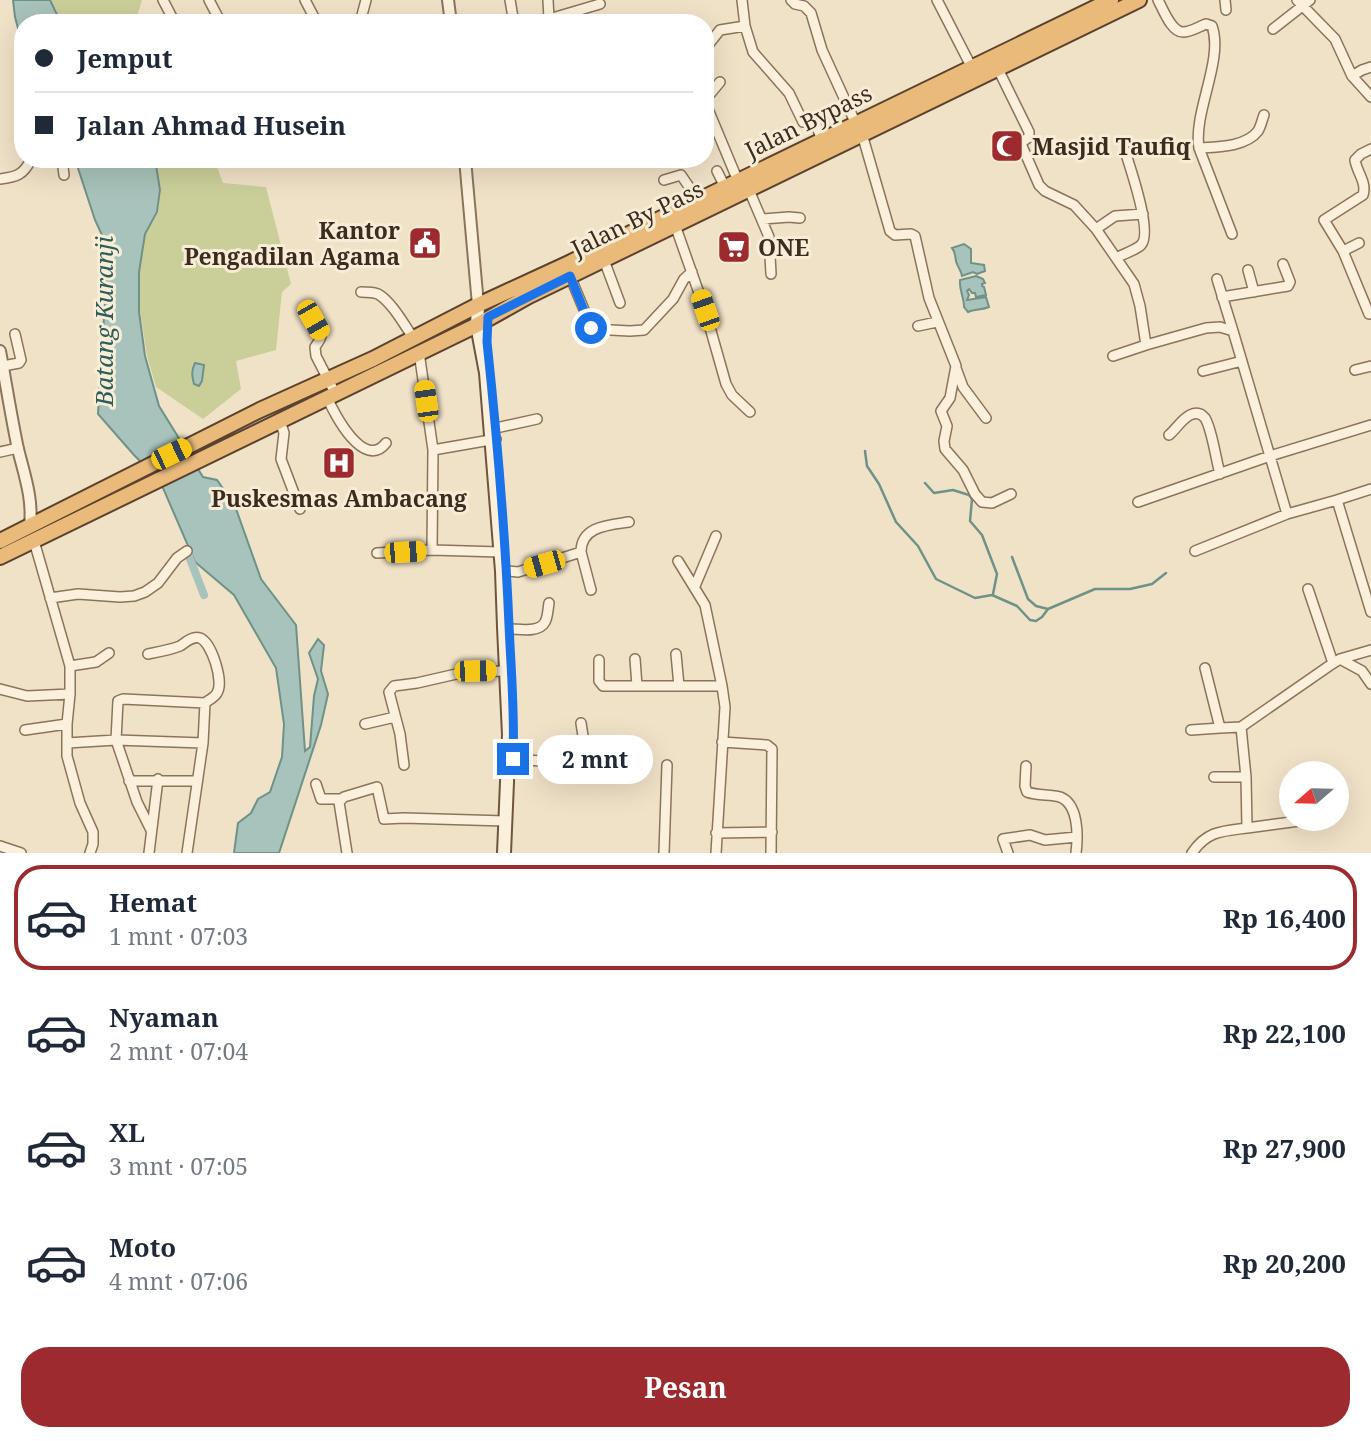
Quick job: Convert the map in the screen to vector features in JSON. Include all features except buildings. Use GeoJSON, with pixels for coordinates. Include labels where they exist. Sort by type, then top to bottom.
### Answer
{"type":"FeatureCollection","features":[{"type":"Feature","properties":{"kind":"highway","name":"Jalan Bypass"},"geometry":{"type":"LineString","coordinates":[[30,524],[260,410],[330,390],[417,345],[478,305],[677,220],[698,200],[738,186],[822,140],[859,129],[886,116],[971,66],[1111,0]]}},
{"type":"Feature","properties":{"kind":"highway"},"geometry":{"type":"LineString","coordinates":[[886,116],[998,69],[1139,0]]}},
{"type":"Feature","properties":{"kind":"highway","name":"Jalan By Pass"},"geometry":{"type":"LineString","coordinates":[[417,345],[482,321],[604,260],[738,186],[859,129]]}},
{"type":"Feature","properties":{"kind":"highway"},"geometry":{"type":"LineString","coordinates":[[0,558],[275,423],[330,390]]}},
{"type":"Feature","properties":{"kind":"highway"},"geometry":{"type":"LineString","coordinates":[[0,541],[30,524]]}},
{"type":"Feature","properties":{"kind":"main road"},"geometry":{"type":"LineString","coordinates":[[478,305],[487,342],[500,552],[509,735],[506,853]]}},
{"type":"Feature","properties":{"kind":"main road"},"geometry":{"type":"LineString","coordinates":[[494,435],[503,509],[514,727],[506,853]]}},
{"type":"Feature","properties":{"kind":"street"},"geometry":{"type":"LineString","coordinates":[[742,0],[745,26],[753,54],[789,93],[802,122],[815,122],[822,140]]}},
{"type":"Feature","properties":{"kind":"street"},"geometry":{"type":"LineString","coordinates":[[790,0],[804,6],[811,13],[822,50],[859,129],[890,231],[915,236],[937,322],[963,387],[986,418]]}},
{"type":"Feature","properties":{"kind":"street"},"geometry":{"type":"LineString","coordinates":[[937,0],[971,66]]}},
{"type":"Feature","properties":{"kind":"street"},"geometry":{"type":"LineString","coordinates":[[1158,0],[1179,32],[1206,24],[1212,26],[1213,53],[1198,128],[1199,148],[1232,234]]}},
{"type":"Feature","properties":{"kind":"street"},"geometry":{"type":"LineString","coordinates":[[1273,29],[1303,2],[1335,39],[1352,76],[1371,97]]}},
{"type":"Feature","properties":{"kind":"street"},"geometry":{"type":"LineString","coordinates":[[571,14],[600,4]]}},
{"type":"Feature","properties":{"kind":"street"},"geometry":{"type":"LineString","coordinates":[[714,38],[720,30],[745,26]]}},
{"type":"Feature","properties":{"kind":"street"},"geometry":{"type":"LineString","coordinates":[[1352,76],[1371,67]]}},
{"type":"Feature","properties":{"kind":"street"},"geometry":{"type":"LineString","coordinates":[[998,69],[1029,132],[1029,137],[1021,146],[1034,178],[1045,191],[1074,205],[1096,229],[1134,284],[1146,345]]}},
{"type":"Feature","properties":{"kind":"street"},"geometry":{"type":"LineString","coordinates":[[714,92],[720,82]]}},
{"type":"Feature","properties":{"kind":"street"},"geometry":{"type":"LineString","coordinates":[[1199,148],[1244,141],[1259,130],[1264,115]]}},
{"type":"Feature","properties":{"kind":"street"},"geometry":{"type":"LineString","coordinates":[[714,126],[738,186],[763,219],[770,244],[771,274]]}},
{"type":"Feature","properties":{"kind":"street"},"geometry":{"type":"LineString","coordinates":[[1370,317],[1343,251],[1324,220],[1363,195],[1364,183],[1355,160],[1371,149]]}},
{"type":"Feature","properties":{"kind":"street"},"geometry":{"type":"LineString","coordinates":[[1116,258],[1143,242],[1143,214],[1125,151]]}},
{"type":"Feature","properties":{"kind":"street"},"geometry":{"type":"LineString","coordinates":[[0,179],[18,176],[25,168]]}},
{"type":"Feature","properties":{"kind":"street"},"geometry":{"type":"LineString","coordinates":[[63,168],[64,175]]}},
{"type":"Feature","properties":{"kind":"street"},"geometry":{"type":"LineString","coordinates":[[466,168],[478,305]]}},
{"type":"Feature","properties":{"kind":"street"},"geometry":{"type":"LineString","coordinates":[[717,171],[738,186]]}},
{"type":"Feature","properties":{"kind":"street"},"geometry":{"type":"LineString","coordinates":[[664,180],[680,174],[698,200]]}},
{"type":"Feature","properties":{"kind":"street"},"geometry":{"type":"LineString","coordinates":[[1096,229],[1115,216],[1143,214]]}},
{"type":"Feature","properties":{"kind":"street"},"geometry":{"type":"LineString","coordinates":[[763,219],[800,218]]}},
{"type":"Feature","properties":{"kind":"street"},"geometry":{"type":"LineString","coordinates":[[677,220],[726,384],[732,395],[750,412]]}},
{"type":"Feature","properties":{"kind":"street"},"geometry":{"type":"LineString","coordinates":[[1343,251],[1359,243]]}},
{"type":"Feature","properties":{"kind":"street"},"geometry":{"type":"LineString","coordinates":[[604,260],[620,303]]}},
{"type":"Feature","properties":{"kind":"street"},"geometry":{"type":"LineString","coordinates":[[1222,298],[1288,286],[1290,282],[1283,264]]}},
{"type":"Feature","properties":{"kind":"street"},"geometry":{"type":"LineString","coordinates":[[1248,270],[1254,292]]}},
{"type":"Feature","properties":{"kind":"street"},"geometry":{"type":"LineString","coordinates":[[570,276],[592,329],[630,331],[644,330],[673,299],[684,279],[692,272]]}},
{"type":"Feature","properties":{"kind":"street"},"geometry":{"type":"LineString","coordinates":[[1217,279],[1287,514]]}},
{"type":"Feature","properties":{"kind":"street"},"geometry":{"type":"LineString","coordinates":[[361,292],[380,296],[396,313],[417,345],[433,450],[432,550]]}},
{"type":"Feature","properties":{"kind":"street"},"geometry":{"type":"LineString","coordinates":[[313,320],[322,335],[315,350],[316,356],[338,418],[367,450],[375,451],[386,443]]}},
{"type":"Feature","properties":{"kind":"street"},"geometry":{"type":"LineString","coordinates":[[918,326],[937,322]]}},
{"type":"Feature","properties":{"kind":"street"},"geometry":{"type":"LineString","coordinates":[[1113,356],[1206,328],[1220,327],[1233,331]]}},
{"type":"Feature","properties":{"kind":"street"},"geometry":{"type":"LineString","coordinates":[[3,366],[19,363],[21,360],[15,334]]}},
{"type":"Feature","properties":{"kind":"street"},"geometry":{"type":"LineString","coordinates":[[0,351],[32,507],[30,524]]}},
{"type":"Feature","properties":{"kind":"street"},"geometry":{"type":"LineString","coordinates":[[1203,371],[1242,361]]}},
{"type":"Feature","properties":{"kind":"street"},"geometry":{"type":"LineString","coordinates":[[956,366],[950,398],[941,411],[947,426],[945,449],[963,470],[982,502],[992,503],[1011,494]]}},
{"type":"Feature","properties":{"kind":"street"},"geometry":{"type":"LineString","coordinates":[[1355,370],[1371,366]]}},
{"type":"Feature","properties":{"kind":"street"},"geometry":{"type":"LineString","coordinates":[[1169,435],[1188,416],[1201,414],[1207,422],[1220,474]]}},
{"type":"Feature","properties":{"kind":"street"},"geometry":{"type":"LineString","coordinates":[[433,450],[494,435],[537,419]]}},
{"type":"Feature","properties":{"kind":"street"},"geometry":{"type":"LineString","coordinates":[[275,423],[284,433],[281,459],[300,509]]}},
{"type":"Feature","properties":{"kind":"street"},"geometry":{"type":"LineString","coordinates":[[1138,502],[1270,456],[1371,425]]}},
{"type":"Feature","properties":{"kind":"street"},"geometry":{"type":"LineString","coordinates":[[0,452],[18,448]]}},
{"type":"Feature","properties":{"kind":"street"},"geometry":{"type":"LineString","coordinates":[[1195,551],[1287,514],[1371,489]]}},
{"type":"Feature","properties":{"kind":"street"},"geometry":{"type":"LineString","coordinates":[[1337,500],[1371,612]]}},
{"type":"Feature","properties":{"kind":"street"},"geometry":{"type":"LineString","coordinates":[[591,590],[581,552],[582,542],[593,530],[629,522]]}},
{"type":"Feature","properties":{"kind":"street"},"geometry":{"type":"LineString","coordinates":[[695,586],[716,536]]}},
{"type":"Feature","properties":{"kind":"street"},"geometry":{"type":"LineString","coordinates":[[34,541],[70,666],[66,743],[69,765],[93,832],[93,844],[89,853]]}},
{"type":"Feature","properties":{"kind":"street"},"geometry":{"type":"LineString","coordinates":[[377,553],[432,550],[500,552]]}},
{"type":"Feature","properties":{"kind":"street"},"geometry":{"type":"LineString","coordinates":[[50,598],[78,594],[134,596],[158,583],[177,558],[187,551]]}},
{"type":"Feature","properties":{"kind":"street"},"geometry":{"type":"LineString","coordinates":[[507,571],[518,572],[581,552]]}},
{"type":"Feature","properties":{"kind":"street"},"geometry":{"type":"LineString","coordinates":[[678,561],[695,586],[707,611],[725,707],[716,853]]}},
{"type":"Feature","properties":{"kind":"street"},"geometry":{"type":"LineString","coordinates":[[1308,589],[1336,661],[1362,671],[1371,684]]}},
{"type":"Feature","properties":{"kind":"street"},"geometry":{"type":"LineString","coordinates":[[509,629],[540,627],[545,622],[549,603]]}},
{"type":"Feature","properties":{"kind":"street"},"geometry":{"type":"LineString","coordinates":[[148,654],[180,646],[198,638],[204,641],[216,664],[220,686],[218,692],[205,704],[203,743],[187,853]]}},
{"type":"Feature","properties":{"kind":"street"},"geometry":{"type":"LineString","coordinates":[[1191,730],[1241,727],[1336,661],[1371,650]]}},
{"type":"Feature","properties":{"kind":"street"},"geometry":{"type":"LineString","coordinates":[[70,666],[96,662],[109,653]]}},
{"type":"Feature","properties":{"kind":"street"},"geometry":{"type":"LineString","coordinates":[[676,654],[679,686]]}},
{"type":"Feature","properties":{"kind":"street"},"geometry":{"type":"LineString","coordinates":[[635,659],[637,686]]}},
{"type":"Feature","properties":{"kind":"street"},"geometry":{"type":"LineString","coordinates":[[598,660],[601,685],[722,686]]}},
{"type":"Feature","properties":{"kind":"street"},"geometry":{"type":"LineString","coordinates":[[1205,668],[1220,728]]}},
{"type":"Feature","properties":{"kind":"street"},"geometry":{"type":"LineString","coordinates":[[404,765],[400,734],[389,692],[394,686],[465,672],[506,671]]}},
{"type":"Feature","properties":{"kind":"street"},"geometry":{"type":"LineString","coordinates":[[0,689],[27,696],[70,694]]}},
{"type":"Feature","properties":{"kind":"street"},"geometry":{"type":"LineString","coordinates":[[151,830],[140,810],[116,740],[117,703],[120,700],[205,704]]}},
{"type":"Feature","properties":{"kind":"street"},"geometry":{"type":"LineString","coordinates":[[365,724],[395,717]]}},
{"type":"Feature","properties":{"kind":"street"},"geometry":{"type":"LineString","coordinates":[[513,759],[570,763],[579,761],[585,750],[581,723]]}},
{"type":"Feature","properties":{"kind":"street"},"geometry":{"type":"LineString","coordinates":[[25,730],[68,724]]}},
{"type":"Feature","properties":{"kind":"street"},"geometry":{"type":"LineString","coordinates":[[1241,727],[1247,828]]}},
{"type":"Feature","properties":{"kind":"street"},"geometry":{"type":"LineString","coordinates":[[66,743],[116,740],[203,743]]}},
{"type":"Feature","properties":{"kind":"street"},"geometry":{"type":"LineString","coordinates":[[722,742],[767,745],[772,749],[771,853]]}},
{"type":"Feature","properties":{"kind":"street"},"geometry":{"type":"LineString","coordinates":[[664,853],[667,765]]}},
{"type":"Feature","properties":{"kind":"street"},"geometry":{"type":"LineString","coordinates":[[1026,766],[1024,786],[1027,792],[1061,798],[1068,802],[1073,810],[1077,837],[1076,853]]}},
{"type":"Feature","properties":{"kind":"street"},"geometry":{"type":"LineString","coordinates":[[1214,777],[1246,777]]}},
{"type":"Feature","properties":{"kind":"street"},"geometry":{"type":"LineString","coordinates":[[149,853],[158,779]]}},
{"type":"Feature","properties":{"kind":"street"},"geometry":{"type":"LineString","coordinates":[[129,780],[197,781]]}},
{"type":"Feature","properties":{"kind":"street"},"geometry":{"type":"LineString","coordinates":[[316,784],[321,799],[341,799],[377,787],[384,820],[404,818],[505,821]]}},
{"type":"Feature","properties":{"kind":"street"},"geometry":{"type":"LineString","coordinates":[[341,799],[339,805],[347,853]]}},
{"type":"Feature","properties":{"kind":"street"},"geometry":{"type":"LineString","coordinates":[[1192,853],[1204,839],[1213,834],[1279,824]]}},
{"type":"Feature","properties":{"kind":"street"},"geometry":{"type":"LineString","coordinates":[[716,833],[772,832]]}},
{"type":"Feature","properties":{"kind":"street"},"geometry":{"type":"LineString","coordinates":[[1008,853],[1003,839],[1030,835],[1045,840],[1077,837]]}},
{"type":"Feature","properties":{"kind":"street"},"geometry":{"type":"LineString","coordinates":[[0,846],[20,853]]}},
{"type":"Feature","properties":{"kind":"green space"},"geometry":{"type":"Polygon","coordinates":[[[50,0],[142,0],[138,14],[57,14],[50,0]]]}},
{"type":"Feature","properties":{"kind":"green space"},"geometry":{"type":"Polygon","coordinates":[[[157,168],[217,168],[223,183],[266,187],[291,284],[282,292],[276,350],[236,361],[241,389],[203,419],[156,387],[147,356],[140,311],[139,272],[145,235],[158,213],[161,190],[157,168]]]}},
{"type":"Feature","properties":{"kind":"water"},"geometry":{"type":"Polygon","coordinates":[[[13,0],[50,0],[57,14],[15,14],[13,0]]]}},
{"type":"Feature","properties":{"kind":"water"},"geometry":{"type":"Polygon","coordinates":[[[78,168],[156,168],[160,190],[157,212],[145,234],[139,272],[139,312],[145,356],[159,406],[203,477],[217,480],[235,506],[261,579],[296,625],[305,751],[310,747],[318,679],[309,653],[318,639],[324,645],[321,671],[328,694],[321,725],[279,853],[234,853],[238,823],[251,813],[258,799],[270,792],[282,757],[284,724],[276,668],[234,595],[195,562],[160,481],[98,414],[107,267],[102,235],[78,168]]]}},
{"type":"Feature","properties":{"kind":"water"},"geometry":{"type":"Polygon","coordinates":[[[964,244],[971,249],[971,263],[984,265],[985,271],[962,276],[952,248],[964,244]]]}},
{"type":"Feature","properties":{"kind":"water"},"geometry":{"type":"Polygon","coordinates":[[[976,276],[983,279],[985,283],[982,286],[986,295],[976,297],[969,289],[967,300],[986,297],[989,307],[968,312],[964,307],[960,280],[976,276]]]}},
{"type":"Feature","properties":{"kind":"water"},"geometry":{"type":"Polygon","coordinates":[[[195,363],[204,365],[199,386],[194,384],[192,371],[195,363]]]}},
{"type":"Feature","properties":{"kind":"waterway"},"geometry":{"type":"LineString","coordinates":[[865,451],[867,466],[879,484],[896,522],[918,546],[936,579],[975,598],[992,595],[1017,606],[1030,620],[1036,621],[1048,609]]}},
{"type":"Feature","properties":{"kind":"waterway"},"geometry":{"type":"LineString","coordinates":[[925,483],[934,493],[953,490],[969,495],[972,499],[970,521],[982,535],[997,574],[993,594]]}},
{"type":"Feature","properties":{"kind":"waterway"},"geometry":{"type":"LineString","coordinates":[[192,549],[187,551],[204,595]]}},
{"type":"Feature","properties":{"kind":"waterway"},"geometry":{"type":"LineString","coordinates":[[1012,557],[1028,599],[1036,606],[1048,609],[1095,589],[1130,589],[1152,584],[1166,573]]}},
{"type":"Feature","properties":{"kind":"place","name":"Masjid Taufiq"},"geometry":{"type":"Point","coordinates":[1007,146]}},
{"type":"Feature","properties":{"kind":"place","name":"Kantor Pengadilan Agama"},"geometry":{"type":"Point","coordinates":[425,243]}},
{"type":"Feature","properties":{"kind":"place","name":"ONE"},"geometry":{"type":"Point","coordinates":[734,247]}},
{"type":"Feature","properties":{"kind":"place","name":"Puskesmas Ambacang"},"geometry":{"type":"Point","coordinates":[339,463]}},
{"type":"Feature","properties":{"kind":"route"},"geometry":{"type":"LineString","coordinates":[[513,759],[507,571],[487,342],[488,317],[570,276],[591,328]]}},
{"type":"Feature","properties":{"kind":"water label","name":"Batang Kuranji"},"geometry":{"type":"Point","coordinates":[103,321]}}]}
